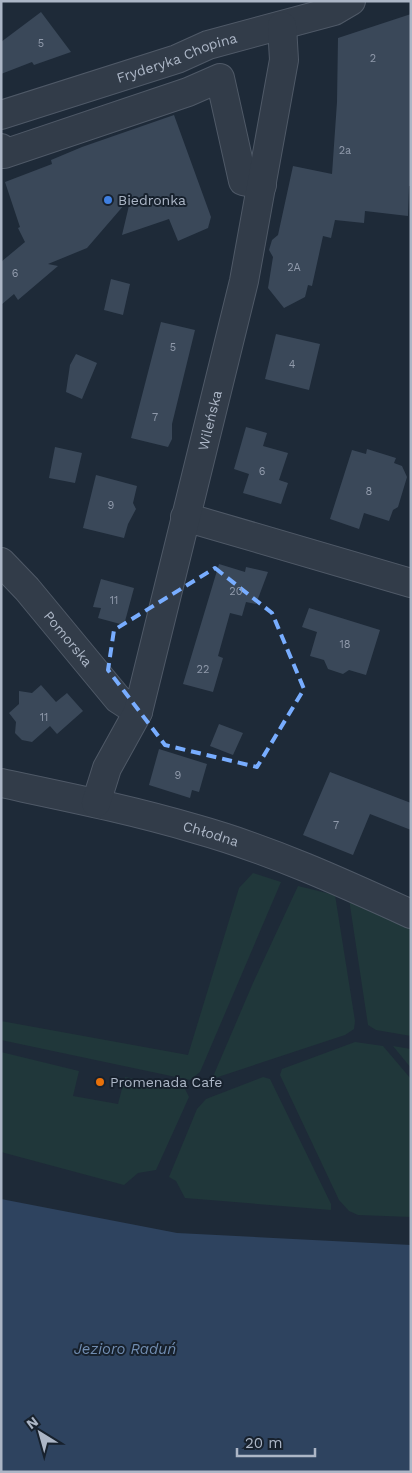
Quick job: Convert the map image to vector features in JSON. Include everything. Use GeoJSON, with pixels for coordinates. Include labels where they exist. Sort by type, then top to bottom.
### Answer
{"type":"FeatureCollection","features":[{"type":"Feature","properties":{"kind":"street"},"geometry":{"type":"LineString","coordinates":[[286,25],[315,1]]}},
{"type":"Feature","properties":{"kind":"street","name":"Fryderyka Chopina"},"geometry":{"type":"LineString","coordinates":[[1,115],[177,59],[208,46],[334,10],[351,1]]}},
{"type":"Feature","properties":{"kind":"street","name":"Wileńska"},"geometry":{"type":"LineString","coordinates":[[96,803],[107,768],[138,712],[184,517],[244,281],[284,60],[286,25]]}},
{"type":"Feature","properties":{"kind":"street"},"geometry":{"type":"LineString","coordinates":[[177,59],[188,92]]}},
{"type":"Feature","properties":{"kind":"street"},"geometry":{"type":"LineString","coordinates":[[1,148],[4,154],[188,92],[220,78],[243,181],[262,185]]}},
{"type":"Feature","properties":{"kind":"street"},"geometry":{"type":"LineString","coordinates":[[184,517],[411,583]]}},
{"type":"Feature","properties":{"kind":"street","name":"Pomorska"},"geometry":{"type":"LineString","coordinates":[[1,562],[27,589],[118,699],[138,712]]}},
{"type":"Feature","properties":{"kind":"street","name":"Chłodna"},"geometry":{"type":"LineString","coordinates":[[1,783],[96,803],[198,829],[300,865],[411,914]]}},
{"type":"Feature","properties":{"kind":"highlighted area"},"geometry":{"type":"Polygon","coordinates":[[[215,568],[272,613],[304,689],[257,767],[165,745],[108,670],[114,630],[215,568]]]}},
{"type":"Feature","properties":{"kind":"green space"},"geometry":{"type":"Polygon","coordinates":[[[253,873],[281,882],[200,1072],[190,1080],[1,1040],[1,1021],[188,1055],[239,888],[253,873]]]}},
{"type":"Feature","properties":{"kind":"green space"},"geometry":{"type":"Polygon","coordinates":[[[298,886],[335,895],[355,1021],[354,1029],[345,1035],[212,1079],[253,983],[298,886]]]}},
{"type":"Feature","properties":{"kind":"green space"},"geometry":{"type":"Polygon","coordinates":[[[349,899],[411,925],[411,1036],[376,1030],[368,1025],[349,899]]]}},
{"type":"Feature","properties":{"kind":"green space"},"geometry":{"type":"Polygon","coordinates":[[[355,1042],[383,1046],[411,1079],[411,1217],[358,1215],[349,1211],[339,1200],[280,1075],[282,1069],[355,1042]]]}},
{"type":"Feature","properties":{"kind":"green space"},"geometry":{"type":"Polygon","coordinates":[[[393,1046],[411,1049],[411,1068],[393,1046]]]}},
{"type":"Feature","properties":{"kind":"green space"},"geometry":{"type":"Polygon","coordinates":[[[1,1052],[79,1071],[73,1096],[118,1104],[125,1077],[185,1089],[189,1097],[156,1170],[138,1173],[124,1185],[1,1152],[1,1052]]]}},
{"type":"Feature","properties":{"kind":"green space"},"geometry":{"type":"Polygon","coordinates":[[[263,1077],[270,1079],[331,1204],[331,1210],[185,1198],[176,1181],[169,1177],[197,1109],[206,1099],[263,1077]]]}},
{"type":"Feature","properties":{"kind":"water","name":"Jezioro Raduń"},"geometry":{"type":"Polygon","coordinates":[[[1,1199],[177,1233],[411,1245],[411,1472],[1,1472],[1,1199]]]}},
{"type":"Feature","properties":{"kind":"building"},"geometry":{"type":"Polygon","coordinates":[[[41,12],[71,52],[34,65],[32,62],[1,74],[1,42],[41,12]]]}},
{"type":"Feature","properties":{"kind":"building"},"geometry":{"type":"Polygon","coordinates":[[[411,14],[411,186],[409,186],[408,216],[365,211],[364,223],[335,220],[331,238],[323,236],[312,286],[308,285],[305,297],[284,308],[268,288],[273,257],[269,250],[272,240],[278,235],[293,166],[332,174],[337,102],[338,38],[411,14]]]}},
{"type":"Feature","properties":{"kind":"building","name":"Biedronka"},"geometry":{"type":"Polygon","coordinates":[[[174,115],[211,217],[208,228],[178,241],[169,219],[122,235],[131,197],[87,248],[48,264],[58,266],[18,300],[14,294],[1,305],[1,262],[25,242],[18,228],[20,227],[5,182],[52,164],[51,160],[82,147],[174,115]]]}},
{"type":"Feature","properties":{"kind":"building"},"geometry":{"type":"Polygon","coordinates":[[[111,279],[130,284],[123,315],[104,310],[111,279]]]}},
{"type":"Feature","properties":{"kind":"building"},"geometry":{"type":"Polygon","coordinates":[[[161,322],[195,330],[172,424],[172,439],[168,447],[131,438],[161,322]]]}},
{"type":"Feature","properties":{"kind":"building"},"geometry":{"type":"Polygon","coordinates":[[[276,334],[320,344],[309,390],[265,379],[276,334]]]}},
{"type":"Feature","properties":{"kind":"building"},"geometry":{"type":"Polygon","coordinates":[[[76,354],[97,363],[82,399],[66,392],[70,365],[76,354]]]}},
{"type":"Feature","properties":{"kind":"building"},"geometry":{"type":"Polygon","coordinates":[[[246,427],[267,433],[263,446],[288,453],[279,480],[288,483],[281,504],[243,493],[249,474],[234,469],[246,427]]]}},
{"type":"Feature","properties":{"kind":"building"},"geometry":{"type":"Polygon","coordinates":[[[55,447],[82,453],[75,483],[49,478],[55,447]]]}},
{"type":"Feature","properties":{"kind":"building"},"geometry":{"type":"Polygon","coordinates":[[[367,449],[396,458],[394,463],[402,466],[407,477],[398,507],[393,510],[389,521],[364,513],[359,529],[330,519],[352,450],[366,454],[367,449]]]}},
{"type":"Feature","properties":{"kind":"building"},"geometry":{"type":"Polygon","coordinates":[[[96,475],[137,486],[133,503],[136,509],[128,524],[124,538],[83,528],[96,475]]]}},
{"type":"Feature","properties":{"kind":"building"},"geometry":{"type":"Polygon","coordinates":[[[219,564],[245,572],[246,567],[268,572],[256,604],[246,602],[242,616],[230,613],[218,656],[223,658],[213,692],[183,684],[219,564]]]}},
{"type":"Feature","properties":{"kind":"building"},"geometry":{"type":"Polygon","coordinates":[[[101,579],[134,588],[124,625],[98,618],[101,608],[93,607],[101,579]]]}},
{"type":"Feature","properties":{"kind":"building"},"geometry":{"type":"Polygon","coordinates":[[[309,608],[380,630],[366,675],[349,670],[343,674],[328,669],[324,660],[310,656],[317,632],[302,627],[309,608]]]}},
{"type":"Feature","properties":{"kind":"building"},"geometry":{"type":"Polygon","coordinates":[[[41,685],[56,702],[67,693],[83,711],[57,734],[50,726],[32,742],[22,740],[15,733],[16,722],[9,713],[19,704],[19,691],[32,693],[41,685]]]}},
{"type":"Feature","properties":{"kind":"building"},"geometry":{"type":"Polygon","coordinates":[[[219,724],[243,733],[233,755],[210,746],[219,724]]]}},
{"type":"Feature","properties":{"kind":"building"},"geometry":{"type":"Polygon","coordinates":[[[159,749],[207,764],[199,792],[192,790],[190,798],[149,785],[159,749]]]}},
{"type":"Feature","properties":{"kind":"building"},"geometry":{"type":"Polygon","coordinates":[[[330,772],[411,803],[411,830],[370,814],[353,855],[303,835],[330,772]]]}},
{"type":"Feature","properties":{"kind":"place","name":"Biedronka"},"geometry":{"type":"Point","coordinates":[108,200]}},
{"type":"Feature","properties":{"kind":"place","name":"Promenada Cafe"},"geometry":{"type":"Point","coordinates":[100,1082]}}]}
